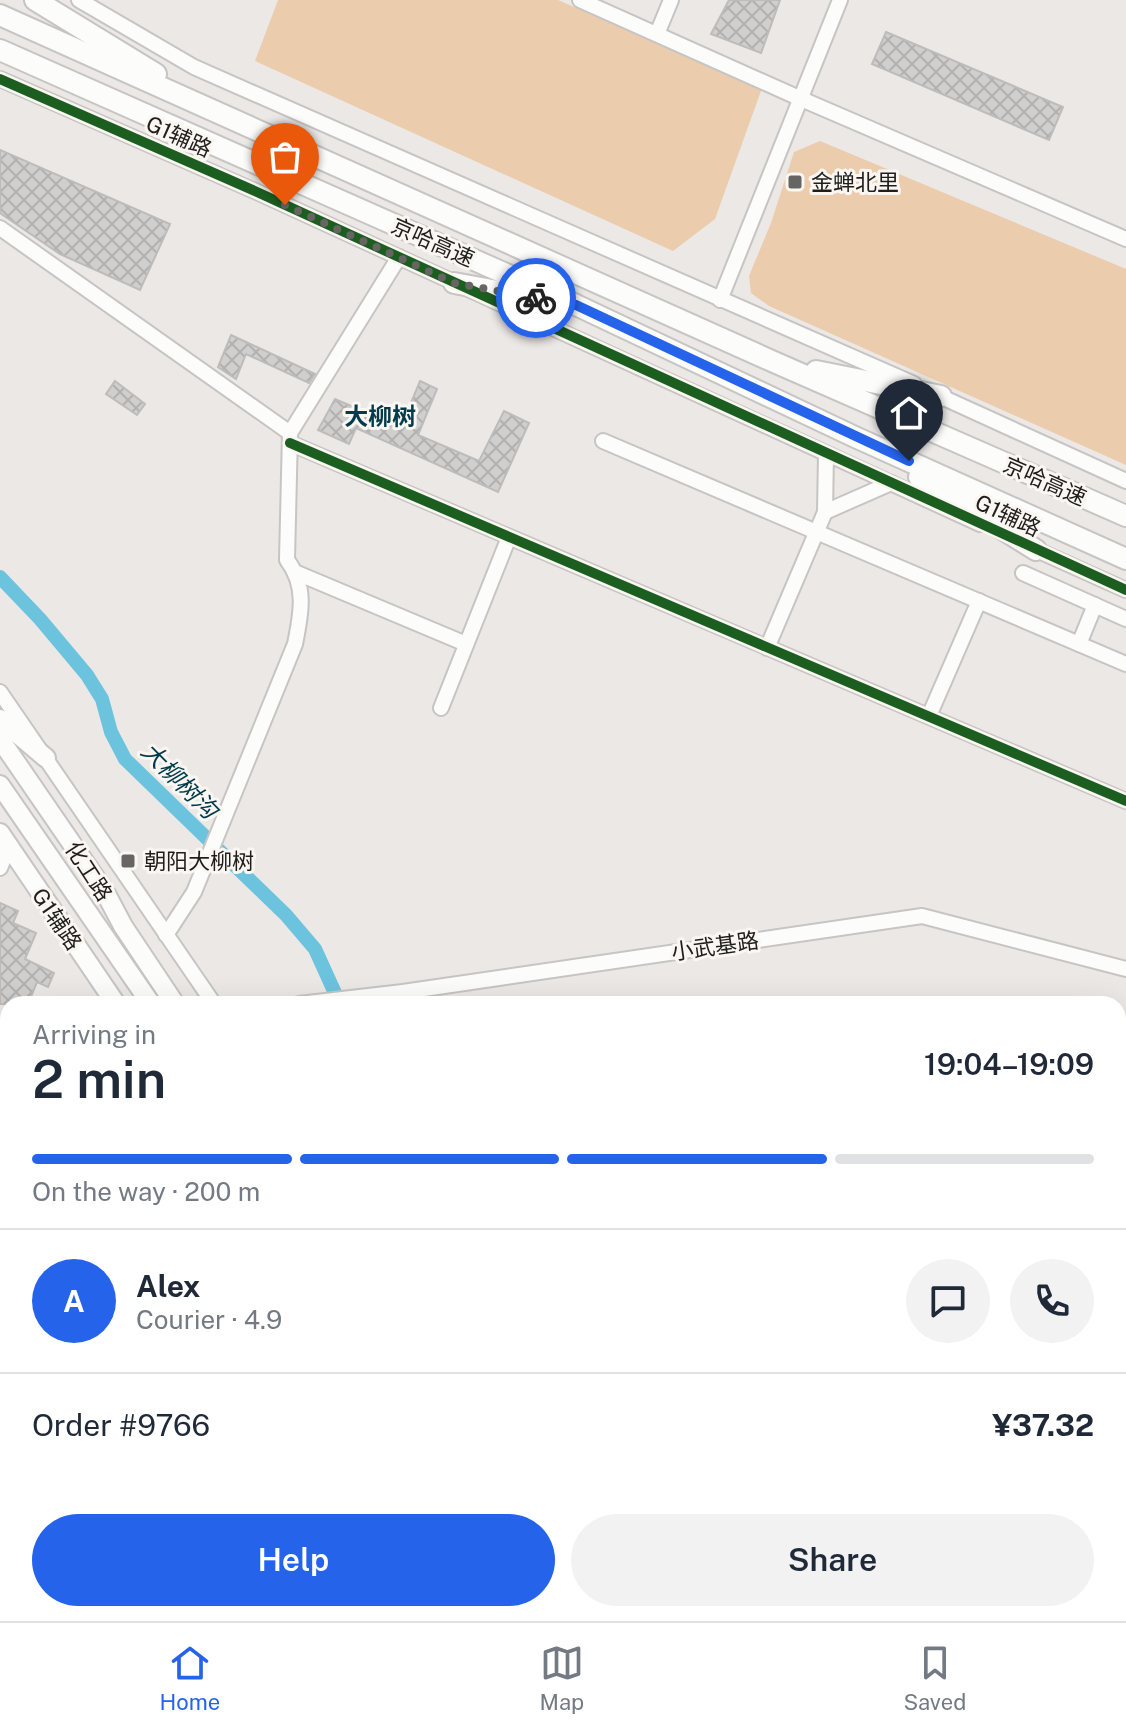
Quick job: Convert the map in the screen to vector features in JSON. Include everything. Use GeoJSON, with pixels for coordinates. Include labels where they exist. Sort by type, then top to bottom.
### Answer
{"type":"FeatureCollection","features":[{"type":"Feature","properties":{"kind":"highway"},"geometry":{"type":"LineString","coordinates":[[35,0],[228,117]]}},
{"type":"Feature","properties":{"kind":"highway","name":"京哈高速"},"geometry":{"type":"LineString","coordinates":[[0,15],[1126,516]]}},
{"type":"Feature","properties":{"kind":"highway","name":"京哈高速"},"geometry":{"type":"LineString","coordinates":[[0,50],[576,305],[855,437],[1126,559]]}},
{"type":"Feature","properties":{"kind":"highway"},"geometry":{"type":"LineString","coordinates":[[454,283],[576,305]]}},
{"type":"Feature","properties":{"kind":"highway"},"geometry":{"type":"LineString","coordinates":[[774,362],[941,396]]}},
{"type":"Feature","properties":{"kind":"highway"},"geometry":{"type":"LineString","coordinates":[[855,437],[1036,550]]}},
{"type":"Feature","properties":{"kind":"main road"},"geometry":{"type":"LineString","coordinates":[[0,719],[46,758]]}},
{"type":"Feature","properties":{"kind":"main road","name":"化工路"},"geometry":{"type":"LineString","coordinates":[[0,739],[105,892],[123,926],[170,996]]}},
{"type":"Feature","properties":{"kind":"main road","name":"化工路"},"geometry":{"type":"LineString","coordinates":[[0,785],[145,996]]}},
{"type":"Feature","properties":{"kind":"main road","name":"G1辅路"},"geometry":{"type":"LineString","coordinates":[[3,840],[110,996]]}},
{"type":"Feature","properties":{"kind":"street"},"geometry":{"type":"LineString","coordinates":[[79,0],[194,67],[941,396],[1126,481]]}},
{"type":"Feature","properties":{"kind":"street"},"geometry":{"type":"LineString","coordinates":[[580,0],[1126,239]]}},
{"type":"Feature","properties":{"kind":"street"},"geometry":{"type":"LineString","coordinates":[[657,34],[671,0]]}},
{"type":"Feature","properties":{"kind":"street"},"geometry":{"type":"LineString","coordinates":[[720,300],[840,0]]}},
{"type":"Feature","properties":{"kind":"street","name":"G1辅路"},"geometry":{"type":"LineString","coordinates":[[0,79],[399,257],[1126,590]]}},
{"type":"Feature","properties":{"kind":"street"},"geometry":{"type":"LineString","coordinates":[[0,228],[290,438],[509,537],[1126,801]]}},
{"type":"Feature","properties":{"kind":"street"},"geometry":{"type":"LineString","coordinates":[[166,935],[194,892],[295,644],[302,607],[297,573],[287,560],[290,438],[399,257]]}},
{"type":"Feature","properties":{"kind":"street"},"geometry":{"type":"LineString","coordinates":[[603,441],[1126,664]]}},
{"type":"Feature","properties":{"kind":"street"},"geometry":{"type":"LineString","coordinates":[[767,648],[825,512],[826,454]]}},
{"type":"Feature","properties":{"kind":"street"},"geometry":{"type":"LineString","coordinates":[[825,512],[891,483]]}},
{"type":"Feature","properties":{"kind":"street"},"geometry":{"type":"LineString","coordinates":[[441,708],[509,537]]}},
{"type":"Feature","properties":{"kind":"street"},"geometry":{"type":"LineString","coordinates":[[297,573],[466,644]]}},
{"type":"Feature","properties":{"kind":"street"},"geometry":{"type":"LineString","coordinates":[[1023,573],[1126,619]]}},
{"type":"Feature","properties":{"kind":"street"},"geometry":{"type":"LineString","coordinates":[[929,716],[979,601]]}},
{"type":"Feature","properties":{"kind":"street"},"geometry":{"type":"LineString","coordinates":[[1079,644],[1095,605]]}},
{"type":"Feature","properties":{"kind":"street"},"geometry":{"type":"LineString","coordinates":[[0,692],[208,996]]}},
{"type":"Feature","properties":{"kind":"street"},"geometry":{"type":"LineString","coordinates":[[0,868],[3,840]]}},
{"type":"Feature","properties":{"kind":"street","name":"小武基路"},"geometry":{"type":"LineString","coordinates":[[366,996],[922,916],[1126,969]]}},
{"type":"Feature","properties":{"kind":"street"},"geometry":{"type":"LineString","coordinates":[[403,992],[409,996]]}},
{"type":"Feature","properties":{"kind":"shaded area"},"geometry":{"type":"Polygon","coordinates":[[[278,0],[558,0],[762,88],[715,219],[673,251],[255,61],[278,0]]]}},
{"type":"Feature","properties":{"kind":"shaded area"},"geometry":{"type":"Polygon","coordinates":[[[820,141],[1126,269],[1126,465],[769,306],[751,293],[749,276],[771,223],[794,152],[820,141]]]}},
{"type":"Feature","properties":{"kind":"building"},"geometry":{"type":"Polygon","coordinates":[[[729,0],[780,0],[761,53],[711,34],[729,0]]]}},
{"type":"Feature","properties":{"kind":"building"},"geometry":{"type":"Polygon","coordinates":[[[886,32],[1063,107],[1049,140],[872,64],[886,32]]]}},
{"type":"Feature","properties":{"kind":"building"},"geometry":{"type":"Polygon","coordinates":[[[0,150],[170,224],[140,290],[60,254],[0,213],[0,150]]]}},
{"type":"Feature","properties":{"kind":"building"},"geometry":{"type":"Polygon","coordinates":[[[231,335],[315,374],[309,383],[246,354],[236,379],[218,367],[231,335]]]}},
{"type":"Feature","properties":{"kind":"building"},"geometry":{"type":"Polygon","coordinates":[[[115,381],[145,404],[137,415],[106,394],[115,381]]]}},
{"type":"Feature","properties":{"kind":"building"},"geometry":{"type":"Polygon","coordinates":[[[420,381],[437,389],[418,435],[479,461],[504,411],[529,423],[498,492],[356,428],[349,444],[318,430],[335,399],[401,427],[420,381]]]}},
{"type":"Feature","properties":{"kind":"building"},"geometry":{"type":"Polygon","coordinates":[[[0,903],[18,911],[13,923],[36,933],[25,959],[54,973],[48,987],[37,982],[31,996],[0,996],[0,903]]]}},
{"type":"Feature","properties":{"kind":"waterway","name":"大柳树沟"},"geometry":{"type":"LineString","coordinates":[[0,577],[87,675],[102,699],[111,732],[125,759],[286,915],[315,949],[336,996]]}},
{"type":"Feature","properties":{"kind":"cycle path"},"geometry":{"type":"LineString","coordinates":[[0,79],[257,192],[1126,590]]}},
{"type":"Feature","properties":{"kind":"cycle path"},"geometry":{"type":"LineString","coordinates":[[290,443],[1126,801]]}},
{"type":"Feature","properties":{"kind":"way so far"},"geometry":{"type":"LineString","coordinates":[[285,205],[454,283],[536,298]]}},
{"type":"Feature","properties":{"kind":"place","name":"金蝉北里"},"geometry":{"type":"Point","coordinates":[795,182]}},
{"type":"Feature","properties":{"kind":"place","name":"朝阳大柳树"},"geometry":{"type":"Point","coordinates":[128,861]}},
{"type":"Feature","properties":{"kind":"district","name":"大柳树"},"geometry":{"type":"Point","coordinates":[380,416]}},
{"type":"Feature","properties":{"kind":"route"},"geometry":{"type":"LineString","coordinates":[[536,298],[576,305],[909,461]]}}]}
